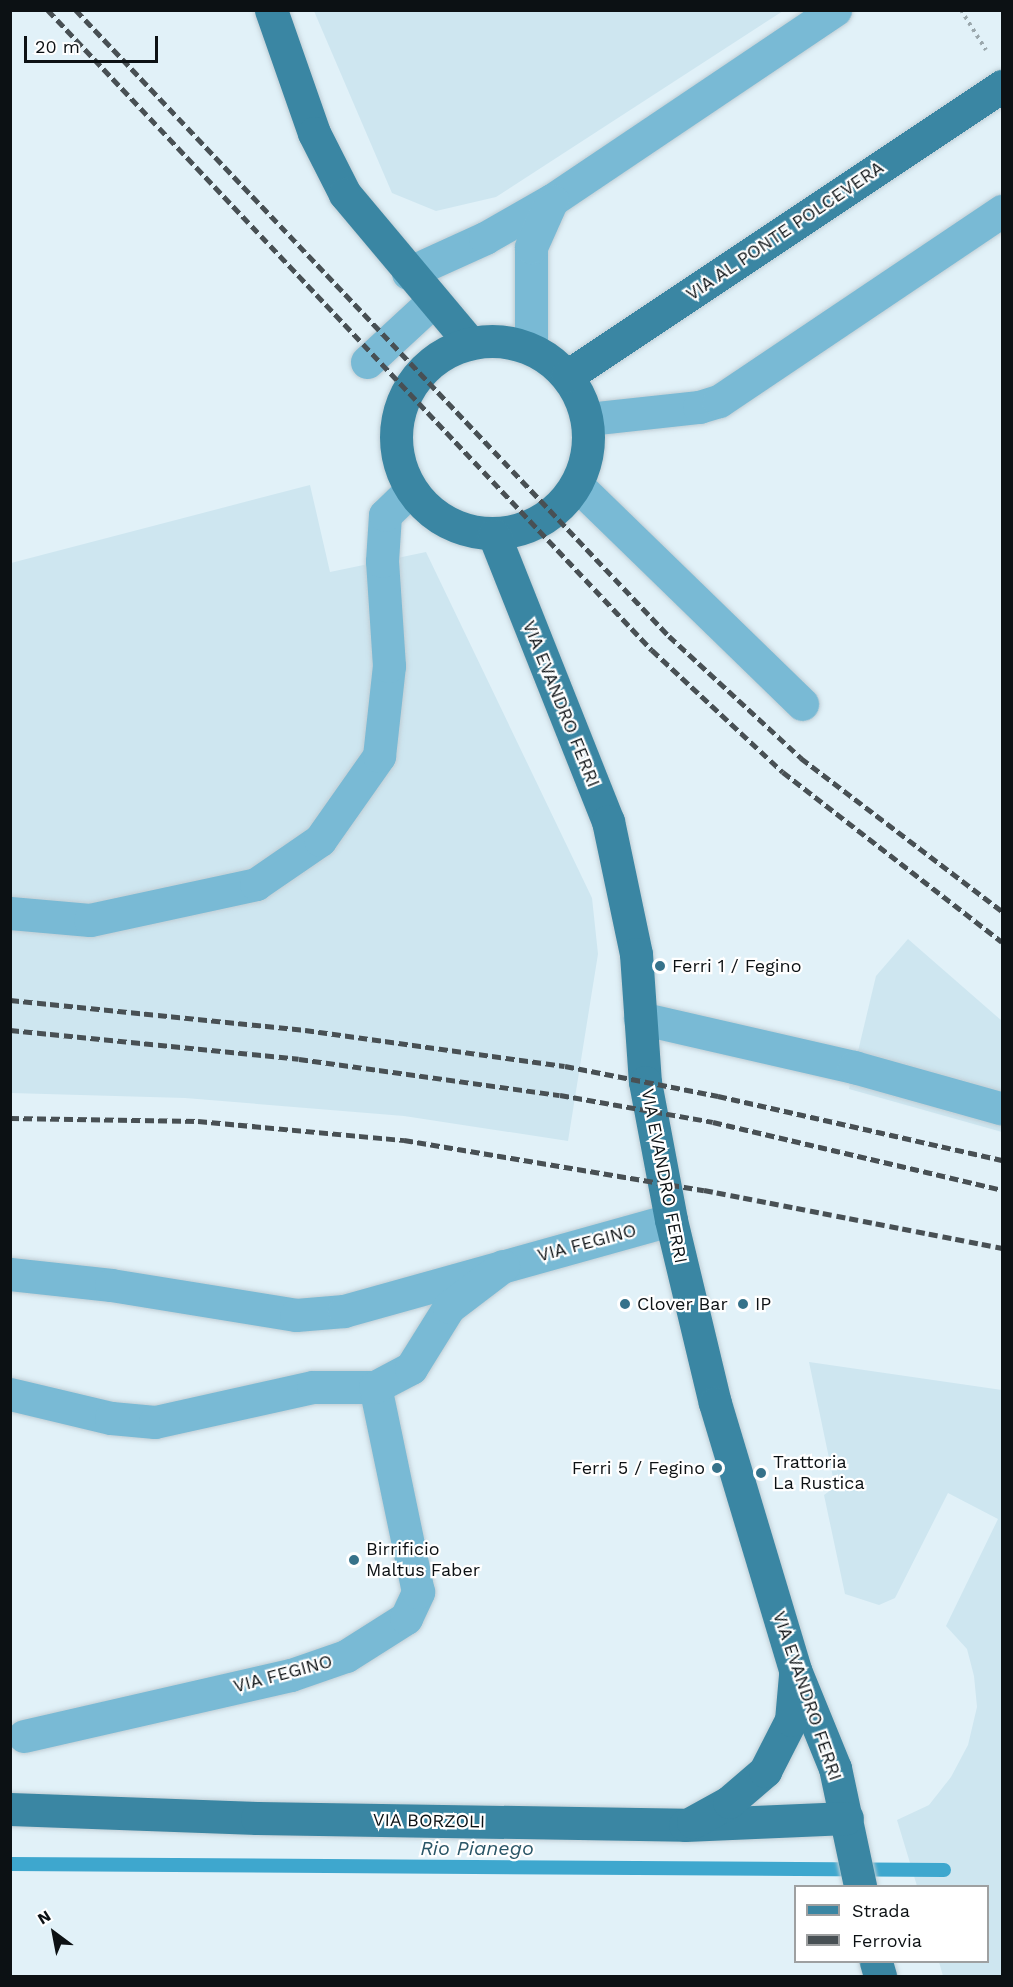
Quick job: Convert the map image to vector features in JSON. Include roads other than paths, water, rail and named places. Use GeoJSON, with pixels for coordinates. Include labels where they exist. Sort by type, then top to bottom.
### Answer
{"type":"FeatureCollection","features":[{"type":"Feature","properties":{"kind":"main road"},"geometry":{"type":"LineString","coordinates":[[271,10],[314,133],[331,171],[360,216],[470,343]]}},
{"type":"Feature","properties":{"kind":"main road","name":"VIA AL PONTE POLCEVERA"},"geometry":{"type":"LineString","coordinates":[[567,376],[997,73]]}},
{"type":"Feature","properties":{"kind":"main road"},"geometry":{"type":"LineString","coordinates":[[501,341],[531,348],[567,376],[588,419],[588,453],[577,485],[556,511],[527,529],[494,535],[461,529],[431,513],[411,490],[397,452],[395,432],[402,401],[418,375],[442,355],[470,343],[501,341]]}},
{"type":"Feature","properties":{"kind":"main road","name":"VIA EVANDRO FERRI"},"geometry":{"type":"LineString","coordinates":[[494,535],[608,821],[636,954],[645,1082],[671,1220],[715,1403],[795,1670],[835,1768],[858,1876]]}},
{"type":"Feature","properties":{"kind":"main road"},"geometry":{"type":"LineString","coordinates":[[685,1825],[729,1802],[765,1771],[791,1720],[795,1670]]}},
{"type":"Feature","properties":{"kind":"main road","name":"VIA BORZOLI"},"geometry":{"type":"LineString","coordinates":[[10,1809],[269,1818],[685,1825],[847,1818]]}},
{"type":"Feature","properties":{"kind":"street"},"geometry":{"type":"LineString","coordinates":[[408,273],[485,238],[552,200],[835,10]]}},
{"type":"Feature","properties":{"kind":"street"},"geometry":{"type":"LineString","coordinates":[[531,348],[531,248],[552,200]]}},
{"type":"Feature","properties":{"kind":"street"},"geometry":{"type":"LineString","coordinates":[[588,419],[699,407],[718,401],[1002,211]]}},
{"type":"Feature","properties":{"kind":"street"},"geometry":{"type":"LineString","coordinates":[[367,362],[433,301]]}},
{"type":"Feature","properties":{"kind":"street"},"geometry":{"type":"LineString","coordinates":[[577,485],[802,704]]}},
{"type":"Feature","properties":{"kind":"street"},"geometry":{"type":"LineString","coordinates":[[10,913],[90,920],[256,884],[321,840],[379,756],[389,666],[382,561],[385,515],[411,490]]}},
{"type":"Feature","properties":{"kind":"street"},"geometry":{"type":"LineString","coordinates":[[640,1018],[854,1067],[1000,1108]]}},
{"type":"Feature","properties":{"kind":"street","name":"VIA FEGINO"},"geometry":{"type":"LineString","coordinates":[[10,1274],[111,1285],[296,1315],[344,1311],[671,1220]]}},
{"type":"Feature","properties":{"kind":"street","name":"VIA FEGINO"},"geometry":{"type":"LineString","coordinates":[[24,1736],[291,1675],[346,1656],[406,1618],[418,1593],[375,1387],[411,1368],[449,1307],[503,1266]]}},
{"type":"Feature","properties":{"kind":"street"},"geometry":{"type":"LineString","coordinates":[[10,1394],[111,1418],[155,1422],[313,1387],[375,1387]]}},
{"type":"Feature","properties":{"kind":"waterway","name":"Rio Pianego"},"geometry":{"type":"LineString","coordinates":[[10,1864],[944,1870]]}},
{"type":"Feature","properties":{"kind":"railway"},"geometry":{"type":"LineString","coordinates":[[48,10],[652,650],[783,772],[1002,942]]}},
{"type":"Feature","properties":{"kind":"railway"},"geometry":{"type":"LineString","coordinates":[[76,10],[669,636],[801,758],[1002,911]]}},
{"type":"Feature","properties":{"kind":"railway"},"geometry":{"type":"LineString","coordinates":[[10,1000],[305,1030],[565,1066],[718,1096],[1002,1160]]}},
{"type":"Feature","properties":{"kind":"railway"},"geometry":{"type":"LineString","coordinates":[[10,1030],[299,1059],[560,1095],[713,1122],[1002,1190]]}},
{"type":"Feature","properties":{"kind":"railway"},"geometry":{"type":"LineString","coordinates":[[10,1118],[198,1121],[404,1140],[704,1190],[1002,1248]]}},
{"type":"Feature","properties":{"kind":"place","name":"Ferri 1 / Fegino"},"geometry":{"type":"Point","coordinates":[660,966]}},
{"type":"Feature","properties":{"kind":"place","name":"Clover Bar"},"geometry":{"type":"Point","coordinates":[625,1304]}},
{"type":"Feature","properties":{"kind":"place","name":"IP"},"geometry":{"type":"Point","coordinates":[743,1304]}},
{"type":"Feature","properties":{"kind":"place","name":"Ferri 5 / Fegino"},"geometry":{"type":"Point","coordinates":[717,1468]}},
{"type":"Feature","properties":{"kind":"place","name":"Trattoria La Rustica"},"geometry":{"type":"Point","coordinates":[761,1473]}},
{"type":"Feature","properties":{"kind":"place","name":"Birrificio Maltus Faber"},"geometry":{"type":"Point","coordinates":[354,1560]}}]}
